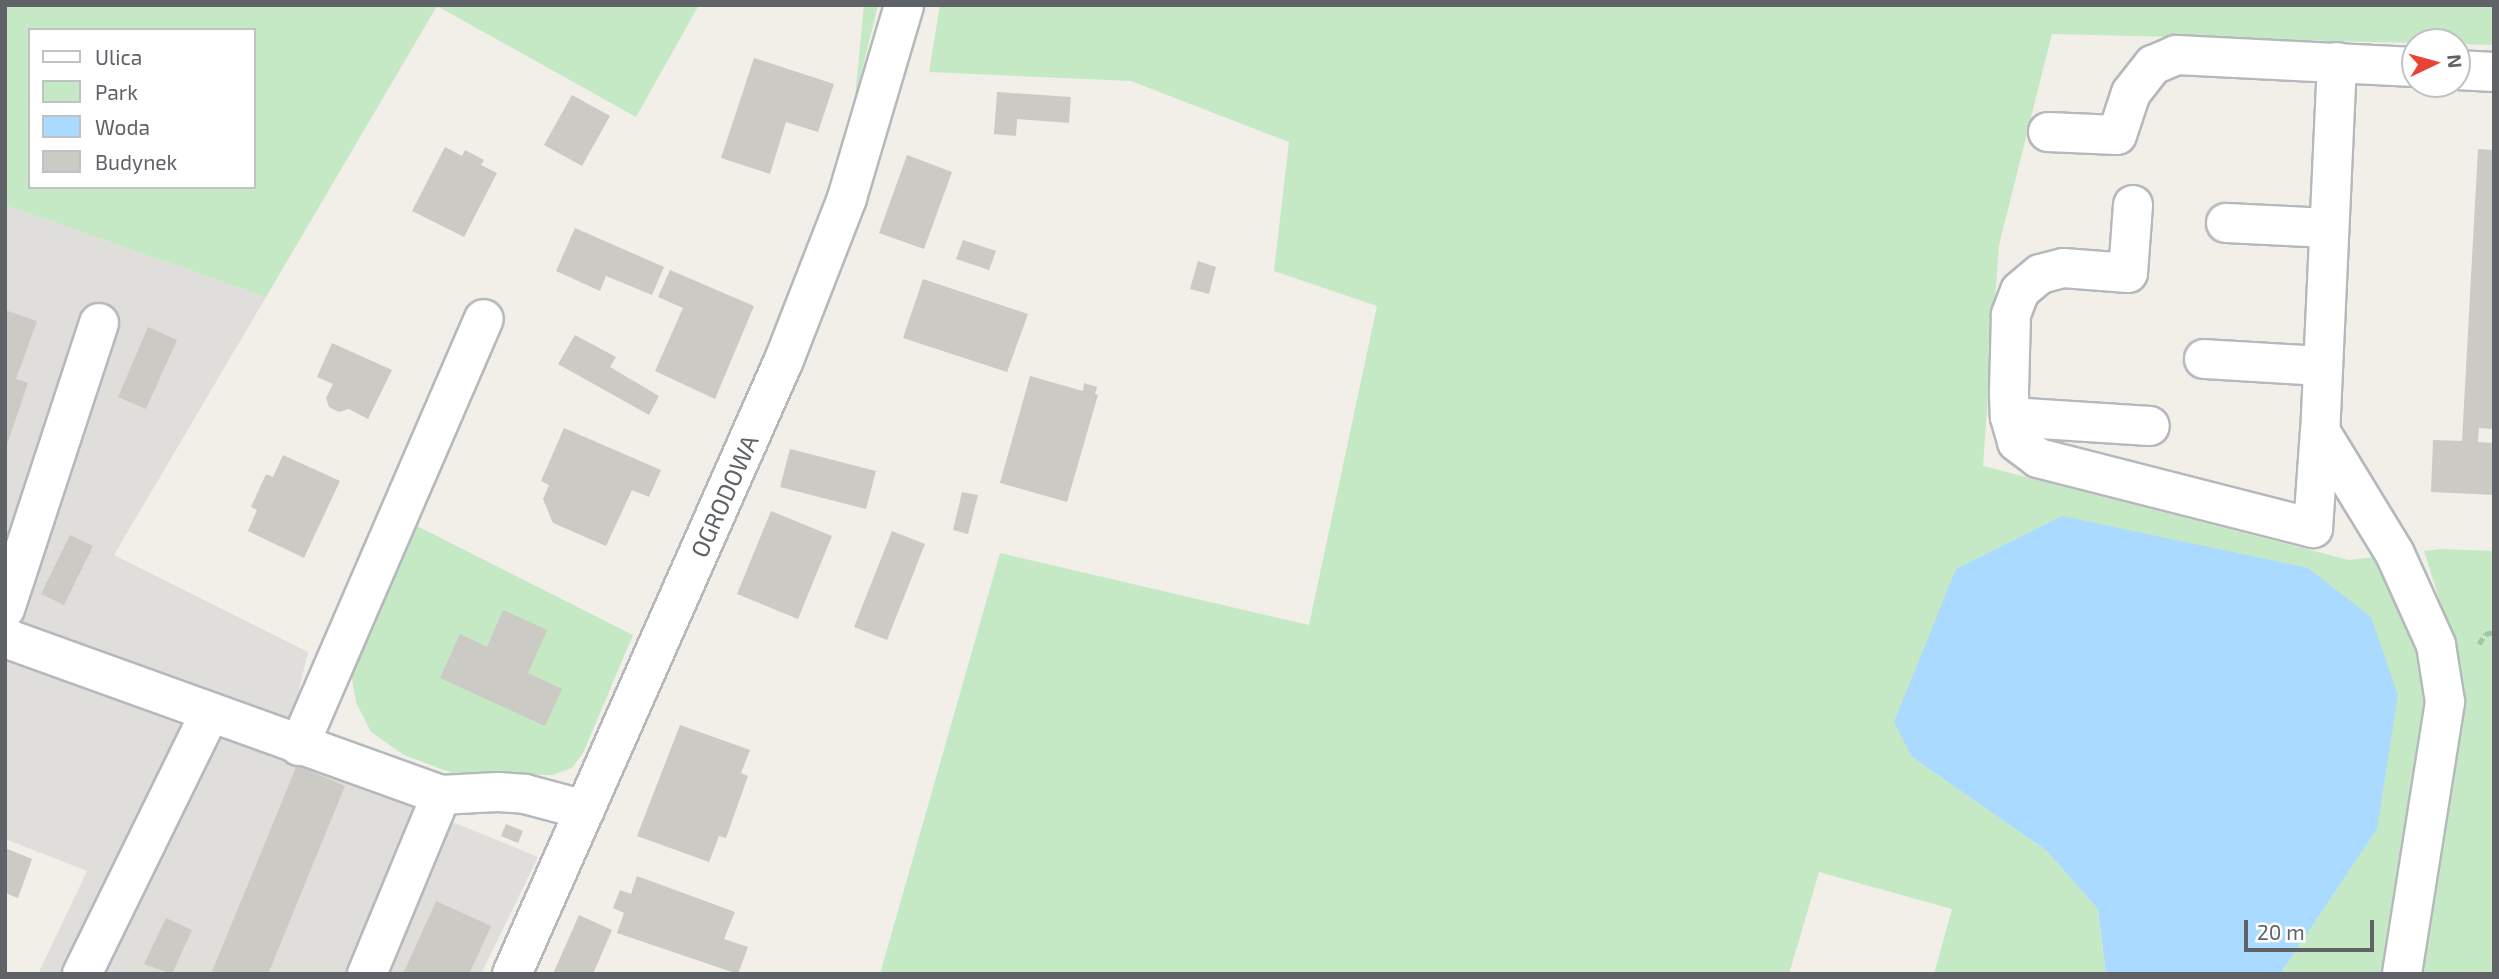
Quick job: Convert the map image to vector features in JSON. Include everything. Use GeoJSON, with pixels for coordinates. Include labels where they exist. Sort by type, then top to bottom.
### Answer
{"type":"FeatureCollection","features":[{"type":"Feature","properties":{"kind":"street","name":"OGRODOWA"},"geometry":{"type":"LineString","coordinates":[[512,974],[784,360],[863,151],[904,5]]}},
{"type":"Feature","properties":{"kind":"street"},"geometry":{"type":"LineString","coordinates":[[2048,132],[2117,135],[2131,93],[2153,65],[2176,55],[2401,66]]}},
{"type":"Feature","properties":{"kind":"street"},"geometry":{"type":"LineString","coordinates":[[2133,205],[2128,273],[2063,268],[2040,274],[2020,291],[2011,315],[2010,417],[2017,442],[2038,458],[2313,528],[2337,62]]}},
{"type":"Feature","properties":{"kind":"street"},"geometry":{"type":"LineString","coordinates":[[2471,70],[2494,72]]}},
{"type":"Feature","properties":{"kind":"street"},"geometry":{"type":"LineString","coordinates":[[2226,223],[2329,228]]}},
{"type":"Feature","properties":{"kind":"street"},"geometry":{"type":"LineString","coordinates":[[299,746],[484,319]]}},
{"type":"Feature","properties":{"kind":"street"},"geometry":{"type":"LineString","coordinates":[[5,609],[99,323]]}},
{"type":"Feature","properties":{"kind":"street"},"geometry":{"type":"LineString","coordinates":[[2204,359],[2323,366]]}},
{"type":"Feature","properties":{"kind":"street"},"geometry":{"type":"LineString","coordinates":[[2010,417],[2150,426]]}},
{"type":"Feature","properties":{"kind":"street"},"geometry":{"type":"LineString","coordinates":[[2320,431],[2396,554],[2436,645],[2445,702],[2402,974]]}},
{"type":"Feature","properties":{"kind":"street"},"geometry":{"type":"LineString","coordinates":[[5,638],[441,795],[498,792],[525,794],[585,810]]}},
{"type":"Feature","properties":{"kind":"street"},"geometry":{"type":"LineString","coordinates":[[82,974],[211,713]]}},
{"type":"Feature","properties":{"kind":"street"},"geometry":{"type":"LineString","coordinates":[[367,974],[441,795]]}},
{"type":"Feature","properties":{"kind":"shaded area"},"geometry":{"type":"Polygon","coordinates":[[[5,205],[266,297],[114,555],[308,652],[284,753],[538,857],[481,974],[38,974],[87,871],[5,839],[5,205]]]}},
{"type":"Feature","properties":{"kind":"green space"},"geometry":{"type":"Polygon","coordinates":[[[5,5],[699,5],[636,117],[437,6],[266,297],[5,205],[5,5]]]}},
{"type":"Feature","properties":{"kind":"green space"},"geometry":{"type":"Polygon","coordinates":[[[864,5],[878,5],[855,99],[864,5]]]}},
{"type":"Feature","properties":{"kind":"green space"},"geometry":{"type":"Polygon","coordinates":[[[940,5],[2494,5],[2494,45],[2471,44],[2471,28],[2401,28],[2401,43],[2052,34],[1999,245],[1983,466],[2349,560],[2374,557],[2417,648],[2427,703],[2387,974],[2280,974],[2377,829],[1912,757],[2047,851],[2098,909],[2106,974],[1934,974],[1952,909],[1819,872],[1789,974],[880,974],[1000,553],[1309,625],[1377,306],[1274,271],[1289,142],[1131,81],[929,72],[940,5]]]}},
{"type":"Feature","properties":{"kind":"green space"},"geometry":{"type":"Polygon","coordinates":[[[415,525],[633,635],[583,753],[572,768],[552,775],[452,773],[404,755],[371,732],[356,702],[351,674],[415,525]]]}},
{"type":"Feature","properties":{"kind":"green space"},"geometry":{"type":"Polygon","coordinates":[[[2424,551],[2494,551],[2494,974],[2415,974],[2454,646],[2424,551]]]}},
{"type":"Feature","properties":{"kind":"water"},"geometry":{"type":"Polygon","coordinates":[[[2062,516],[2308,568],[2371,617],[2398,695],[2377,829],[2280,974],[2106,974],[2098,909],[2047,851],[1912,757],[1894,722],[1956,569],[2062,516]]]}},
{"type":"Feature","properties":{"kind":"building"},"geometry":{"type":"Polygon","coordinates":[[[754,58],[834,84],[818,132],[786,122],[770,174],[721,158],[754,58]]]}},
{"type":"Feature","properties":{"kind":"building"},"geometry":{"type":"Polygon","coordinates":[[[997,92],[1071,97],[1069,123],[1017,119],[1016,136],[994,134],[997,92]]]}},
{"type":"Feature","properties":{"kind":"building"},"geometry":{"type":"Polygon","coordinates":[[[572,95],[610,116],[582,166],[544,145],[572,95]]]}},
{"type":"Feature","properties":{"kind":"building"},"geometry":{"type":"Polygon","coordinates":[[[445,147],[462,156],[465,150],[484,160],[481,165],[497,173],[464,237],[412,211],[445,147]]]}},
{"type":"Feature","properties":{"kind":"building"},"geometry":{"type":"Polygon","coordinates":[[[2478,149],[2494,150],[2494,429],[2479,428],[2478,442],[2494,443],[2494,495],[2431,492],[2433,440],[2462,441],[2478,149]]]}},
{"type":"Feature","properties":{"kind":"building"},"geometry":{"type":"Polygon","coordinates":[[[907,155],[952,172],[924,249],[879,233],[907,155]]]}},
{"type":"Feature","properties":{"kind":"building"},"geometry":{"type":"Polygon","coordinates":[[[575,228],[664,267],[652,295],[606,276],[600,291],[556,271],[575,228]]]}},
{"type":"Feature","properties":{"kind":"building"},"geometry":{"type":"Polygon","coordinates":[[[963,240],[996,251],[989,270],[956,259],[963,240]]]}},
{"type":"Feature","properties":{"kind":"building"},"geometry":{"type":"Polygon","coordinates":[[[1198,261],[1216,267],[1209,294],[1190,289],[1198,261]]]}},
{"type":"Feature","properties":{"kind":"building"},"geometry":{"type":"Polygon","coordinates":[[[670,270],[754,306],[715,399],[655,371],[683,308],[658,297],[670,270]]]}},
{"type":"Feature","properties":{"kind":"building"},"geometry":{"type":"Polygon","coordinates":[[[923,279],[1028,314],[1007,372],[903,338],[923,279]]]}},
{"type":"Feature","properties":{"kind":"building"},"geometry":{"type":"Polygon","coordinates":[[[5,310],[37,321],[16,379],[28,383],[6,448],[5,310]]]}},
{"type":"Feature","properties":{"kind":"building"},"geometry":{"type":"Polygon","coordinates":[[[148,327],[177,340],[146,409],[118,397],[148,327]]]}},
{"type":"Feature","properties":{"kind":"building"},"geometry":{"type":"Polygon","coordinates":[[[575,335],[616,357],[610,367],[659,396],[649,415],[558,364],[575,335]]]}},
{"type":"Feature","properties":{"kind":"building"},"geometry":{"type":"Polygon","coordinates":[[[332,343],[392,370],[368,419],[349,409],[339,412],[329,407],[326,398],[333,384],[317,377],[332,343]]]}},
{"type":"Feature","properties":{"kind":"building"},"geometry":{"type":"Polygon","coordinates":[[[1030,376],[1083,391],[1084,383],[1097,387],[1095,394],[1098,395],[1067,502],[1000,483],[1030,376]]]}},
{"type":"Feature","properties":{"kind":"building"},"geometry":{"type":"Polygon","coordinates":[[[564,428],[661,470],[649,497],[632,490],[606,546],[553,523],[543,499],[549,485],[541,481],[564,428]]]}},
{"type":"Feature","properties":{"kind":"building"},"geometry":{"type":"Polygon","coordinates":[[[790,449],[876,471],[866,509],[780,487],[790,449]]]}},
{"type":"Feature","properties":{"kind":"building"},"geometry":{"type":"Polygon","coordinates":[[[283,455],[340,481],[304,558],[248,531],[257,510],[251,507],[266,474],[273,477],[283,455]]]}},
{"type":"Feature","properties":{"kind":"building"},"geometry":{"type":"Polygon","coordinates":[[[962,492],[978,495],[968,534],[953,530],[962,492]]]}},
{"type":"Feature","properties":{"kind":"building"},"geometry":{"type":"Polygon","coordinates":[[[771,511],[832,536],[798,619],[737,594],[771,511]]]}},
{"type":"Feature","properties":{"kind":"building"},"geometry":{"type":"Polygon","coordinates":[[[892,531],[925,544],[887,640],[854,627],[892,531]]]}},
{"type":"Feature","properties":{"kind":"building"},"geometry":{"type":"Polygon","coordinates":[[[70,535],[93,546],[64,605],[41,594],[70,535]]]}},
{"type":"Feature","properties":{"kind":"building"},"geometry":{"type":"Polygon","coordinates":[[[503,610],[547,630],[528,673],[562,689],[545,726],[440,678],[460,634],[487,647],[503,610]]]}},
{"type":"Feature","properties":{"kind":"building"},"geometry":{"type":"Polygon","coordinates":[[[680,725],[750,750],[741,773],[748,776],[726,838],[719,836],[709,862],[637,836],[680,725]]]}},
{"type":"Feature","properties":{"kind":"building"},"geometry":{"type":"Polygon","coordinates":[[[297,765],[345,786],[268,974],[211,974],[297,765]]]}},
{"type":"Feature","properties":{"kind":"building"},"geometry":{"type":"Polygon","coordinates":[[[506,824],[523,831],[518,843],[501,836],[506,824]]]}},
{"type":"Feature","properties":{"kind":"building"},"geometry":{"type":"Polygon","coordinates":[[[5,848],[32,859],[18,898],[5,893],[5,848]]]}},
{"type":"Feature","properties":{"kind":"building"},"geometry":{"type":"Polygon","coordinates":[[[637,876],[735,912],[724,939],[748,947],[738,974],[617,933],[624,913],[613,908],[620,890],[631,894],[637,876]]]}},
{"type":"Feature","properties":{"kind":"building"},"geometry":{"type":"Polygon","coordinates":[[[436,901],[491,926],[469,974],[403,974],[436,901]]]}},
{"type":"Feature","properties":{"kind":"building"},"geometry":{"type":"Polygon","coordinates":[[[579,915],[612,930],[593,974],[553,974],[579,915]]]}},
{"type":"Feature","properties":{"kind":"building"},"geometry":{"type":"Polygon","coordinates":[[[166,918],[192,930],[172,974],[144,964],[166,918]]]}}]}
